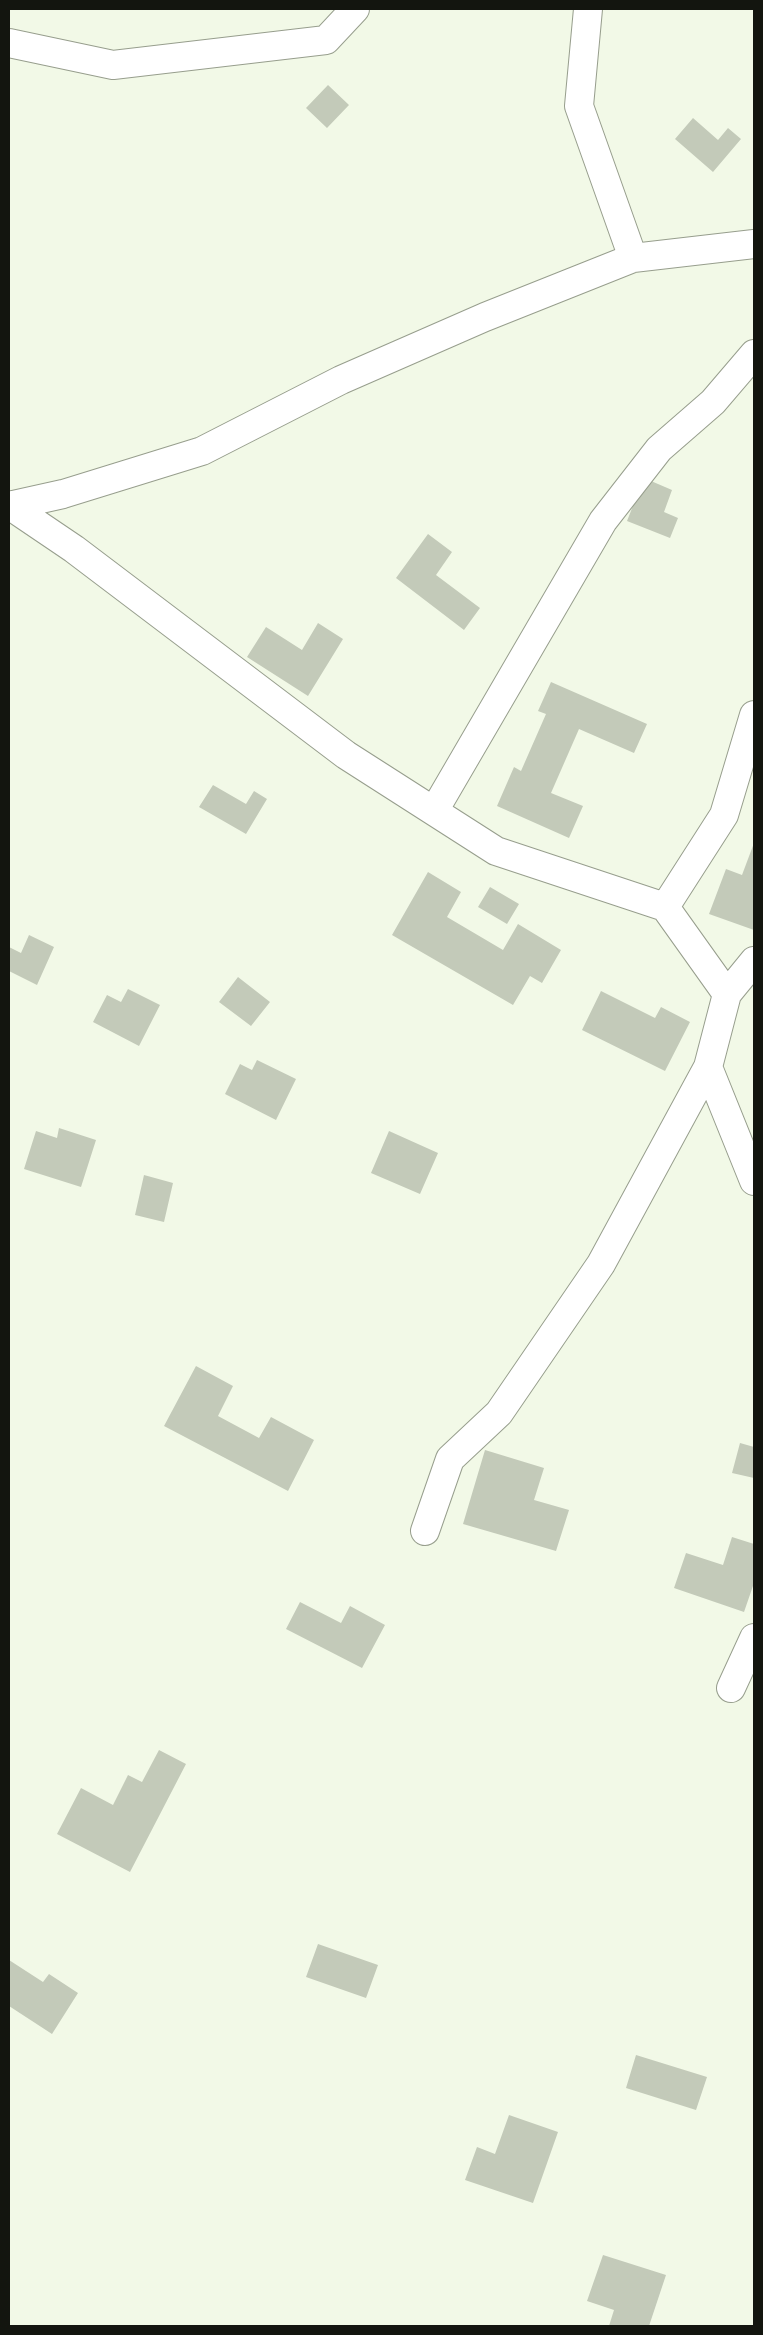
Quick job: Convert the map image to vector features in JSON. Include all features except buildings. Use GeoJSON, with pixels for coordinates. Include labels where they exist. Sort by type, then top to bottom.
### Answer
{"type":"FeatureCollection","features":[{"type":"Feature","properties":{"kind":"street"},"geometry":{"type":"LineString","coordinates":[[9,43],[113,65],[326,40],[355,9]]}},
{"type":"Feature","properties":{"kind":"street"},"geometry":{"type":"LineString","coordinates":[[588,9],[579,106],[633,258]]}},
{"type":"Feature","properties":{"kind":"street"},"geometry":{"type":"LineString","coordinates":[[9,505],[63,494],[202,451],[341,380],[485,317],[633,258],[754,244]]}},
{"type":"Feature","properties":{"kind":"street"},"geometry":{"type":"LineString","coordinates":[[434,811],[603,521],[659,449],[713,402],[754,354]]}},
{"type":"Feature","properties":{"kind":"street"},"geometry":{"type":"LineString","coordinates":[[9,505],[82,555],[346,755],[496,851],[665,907],[727,994]]}},
{"type":"Feature","properties":{"kind":"street"},"geometry":{"type":"LineString","coordinates":[[665,907],[724,815],[754,715]]}},
{"type":"Feature","properties":{"kind":"street"},"geometry":{"type":"LineString","coordinates":[[425,1531],[450,1458],[499,1414],[601,1264],[708,1067],[727,994],[754,961]]}},
{"type":"Feature","properties":{"kind":"street"},"geometry":{"type":"LineString","coordinates":[[708,1067],[754,1180]]}},
{"type":"Feature","properties":{"kind":"street"},"geometry":{"type":"LineString","coordinates":[[731,1688],[754,1638]]}}]}
